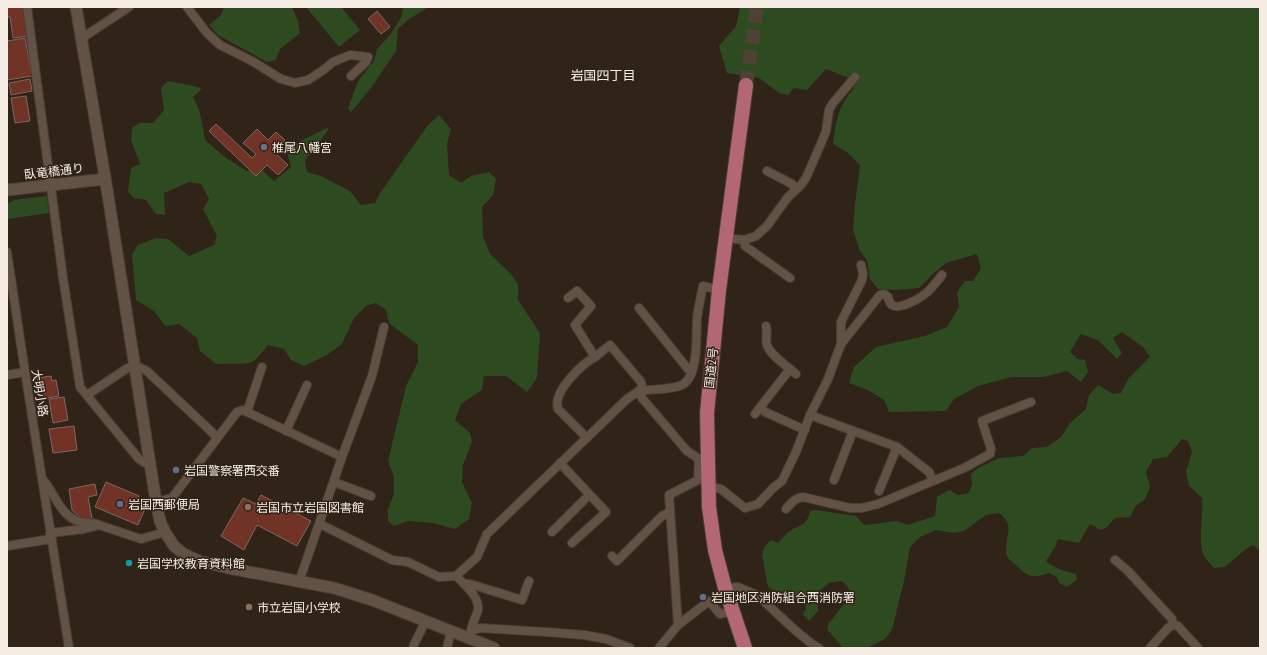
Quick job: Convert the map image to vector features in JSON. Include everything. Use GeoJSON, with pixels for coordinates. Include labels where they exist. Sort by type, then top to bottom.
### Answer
{"type":"FeatureCollection","features":[{"type":"Feature","properties":{"kind":"highway","name":"国道2号"},"geometry":{"type":"LineString","coordinates":[[745,648],[725,588],[715,550],[709,507],[708,486],[703,461],[719,290],[746,84]]}},
{"type":"Feature","properties":{"kind":"street"},"geometry":{"type":"LineString","coordinates":[[27,7],[63,278],[80,387],[139,459],[147,464],[150,464]]}},
{"type":"Feature","properties":{"kind":"street"},"geometry":{"type":"LineString","coordinates":[[76,7],[156,502],[160,521],[174,546],[184,554],[199,561],[334,588],[372,600],[451,631],[469,634],[494,648]]}},
{"type":"Feature","properties":{"kind":"street"},"geometry":{"type":"LineString","coordinates":[[82,38],[129,7]]}},
{"type":"Feature","properties":{"kind":"street"},"geometry":{"type":"LineString","coordinates":[[187,7],[207,33],[220,45],[252,61],[281,79],[295,83],[308,80],[333,62],[350,55],[368,57],[366,62],[351,76]]}},
{"type":"Feature","properties":{"kind":"street"},"geometry":{"type":"LineString","coordinates":[[726,238],[744,240],[756,236],[767,226],[788,197],[806,178],[824,139],[829,110],[854,77]]}},
{"type":"Feature","properties":{"kind":"street"},"geometry":{"type":"LineString","coordinates":[[767,171],[792,184],[796,189]]}},
{"type":"Feature","properties":{"kind":"street","name":"臥竜橋通り"},"geometry":{"type":"LineString","coordinates":[[7,190],[105,179]]}},
{"type":"Feature","properties":{"kind":"street"},"geometry":{"type":"LineString","coordinates":[[744,240],[745,246],[790,278]]}},
{"type":"Feature","properties":{"kind":"street","name":"大明小路"},"geometry":{"type":"LineString","coordinates":[[7,252],[69,648]]}},
{"type":"Feature","properties":{"kind":"street"},"geometry":{"type":"LineString","coordinates":[[841,344],[841,322],[862,280],[863,274],[861,265]]}},
{"type":"Feature","properties":{"kind":"street"},"geometry":{"type":"LineString","coordinates":[[708,486],[716,486],[745,508],[758,504],[774,487],[782,481],[796,452],[810,415],[828,379],[841,344],[880,295],[884,294],[888,297],[893,306],[897,307],[924,295],[942,274]]}},
{"type":"Feature","properties":{"kind":"street"},"geometry":{"type":"LineString","coordinates":[[320,524],[392,560],[408,562],[439,577],[456,576],[477,557],[487,534],[627,399],[641,391],[674,388],[682,385],[688,380],[695,361],[697,318],[703,286],[719,290]]}},
{"type":"Feature","properties":{"kind":"street"},"geometry":{"type":"LineString","coordinates":[[568,298],[577,291],[592,306],[575,325],[596,357]]}},
{"type":"Feature","properties":{"kind":"street"},"geometry":{"type":"LineString","coordinates":[[639,308],[688,369],[692,371]]}},
{"type":"Feature","properties":{"kind":"street"},"geometry":{"type":"LineString","coordinates":[[766,326],[767,345],[775,356],[793,372],[758,411],[765,412],[804,430]]}},
{"type":"Feature","properties":{"kind":"street"},"geometry":{"type":"LineString","coordinates":[[300,582],[342,457],[372,376],[384,327]]}},
{"type":"Feature","properties":{"kind":"street"},"geometry":{"type":"LineString","coordinates":[[587,438],[558,409],[557,405],[559,394],[571,378],[589,360],[596,357],[610,345],[641,382],[642,398],[687,451],[703,461],[698,480],[669,495],[678,626]]}},
{"type":"Feature","properties":{"kind":"street"},"geometry":{"type":"LineString","coordinates":[[87,395],[126,369],[135,365]]}},
{"type":"Feature","properties":{"kind":"street"},"geometry":{"type":"LineString","coordinates":[[135,365],[147,371],[217,437]]}},
{"type":"Feature","properties":{"kind":"street"},"geometry":{"type":"LineString","coordinates":[[247,412],[262,366]]}},
{"type":"Feature","properties":{"kind":"street"},"geometry":{"type":"LineString","coordinates":[[7,375],[25,372]]}},
{"type":"Feature","properties":{"kind":"street"},"geometry":{"type":"LineString","coordinates":[[286,431],[307,385]]}},
{"type":"Feature","properties":{"kind":"street"},"geometry":{"type":"LineString","coordinates":[[786,509],[792,502],[803,497],[850,508],[862,508],[878,504],[964,468],[990,454],[991,449],[982,421],[1031,402]]}},
{"type":"Feature","properties":{"kind":"street"},"geometry":{"type":"LineString","coordinates":[[156,502],[172,498],[237,412],[243,410],[342,457]]}},
{"type":"Feature","properties":{"kind":"street"},"geometry":{"type":"LineString","coordinates":[[810,415],[897,447],[929,472],[933,480]]}},
{"type":"Feature","properties":{"kind":"street"},"geometry":{"type":"LineString","coordinates":[[834,480],[853,431]]}},
{"type":"Feature","properties":{"kind":"street"},"geometry":{"type":"LineString","coordinates":[[880,492],[897,447]]}},
{"type":"Feature","properties":{"kind":"street"},"geometry":{"type":"LineString","coordinates":[[560,463],[606,512],[572,543]]}},
{"type":"Feature","properties":{"kind":"street"},"geometry":{"type":"LineString","coordinates":[[42,479],[65,512],[75,520],[99,525],[141,538],[165,532]]}},
{"type":"Feature","properties":{"kind":"street"},"geometry":{"type":"LineString","coordinates":[[334,482],[371,496]]}},
{"type":"Feature","properties":{"kind":"street"},"geometry":{"type":"LineString","coordinates":[[552,532],[589,495]]}},
{"type":"Feature","properties":{"kind":"street"},"geometry":{"type":"LineString","coordinates":[[612,556],[617,561],[662,516],[670,512]]}},
{"type":"Feature","properties":{"kind":"street"},"geometry":{"type":"LineString","coordinates":[[7,546],[99,525]]}},
{"type":"Feature","properties":{"kind":"street"},"geometry":{"type":"LineString","coordinates":[[1115,560],[1128,571],[1172,619],[1174,625],[1178,626],[1198,648]]}},
{"type":"Feature","properties":{"kind":"street"},"geometry":{"type":"LineString","coordinates":[[456,576],[465,584],[475,597],[478,605],[478,610],[469,634]]}},
{"type":"Feature","properties":{"kind":"street"},"geometry":{"type":"LineString","coordinates":[[465,584],[470,584],[522,600],[529,581]]}},
{"type":"Feature","properties":{"kind":"street"},"geometry":{"type":"LineString","coordinates":[[725,588],[738,587],[758,595],[796,631],[819,648]]}},
{"type":"Feature","properties":{"kind":"street"},"geometry":{"type":"LineString","coordinates":[[659,648],[678,626],[708,601],[720,614],[733,611]]}},
{"type":"Feature","properties":{"kind":"street"},"geometry":{"type":"LineString","coordinates":[[414,648],[415,641],[422,631],[426,621]]}},
{"type":"Feature","properties":{"kind":"street"},"geometry":{"type":"LineString","coordinates":[[1150,648],[1168,628],[1174,625]]}},
{"type":"Feature","properties":{"kind":"street"},"geometry":{"type":"LineString","coordinates":[[469,634],[480,628],[584,635],[606,639],[630,648]]}},
{"type":"Feature","properties":{"kind":"street"},"geometry":{"type":"LineString","coordinates":[[447,648],[451,631]]}},
{"type":"Feature","properties":{"kind":"green space"},"geometry":{"type":"Polygon","coordinates":[[[224,7],[292,7],[298,21],[300,33],[280,49],[276,60],[267,62],[218,35],[209,25],[221,15],[224,7]]]}},
{"type":"Feature","properties":{"kind":"green space"},"geometry":{"type":"Polygon","coordinates":[[[306,7],[341,7],[360,30],[339,47],[306,7]]]}},
{"type":"Feature","properties":{"kind":"green space"},"geometry":{"type":"Polygon","coordinates":[[[403,7],[429,7],[409,19],[398,29],[396,51],[371,88],[351,112],[348,108],[358,81],[374,61],[377,49],[390,35],[401,18],[403,7]]]}},
{"type":"Feature","properties":{"kind":"green space"},"geometry":{"type":"Polygon","coordinates":[[[740,7],[1260,7],[1260,551],[1253,545],[1225,567],[1214,568],[1205,558],[1201,543],[1202,498],[1189,486],[1186,472],[1192,452],[1188,441],[1182,439],[1167,457],[1153,459],[1146,472],[1150,487],[1145,499],[1135,507],[1130,517],[1115,518],[1107,527],[1101,530],[1090,524],[1079,543],[1058,539],[1046,561],[1057,568],[1076,574],[1077,580],[1067,587],[1059,583],[1057,577],[1049,573],[1039,576],[1027,575],[1010,560],[1007,556],[1006,550],[1009,528],[1008,523],[999,513],[986,515],[964,531],[954,533],[936,530],[920,537],[910,547],[905,577],[892,630],[885,639],[867,648],[843,648],[827,629],[829,623],[850,596],[848,587],[842,581],[829,583],[812,597],[818,605],[818,611],[809,621],[803,614],[806,609],[805,603],[785,598],[769,588],[762,555],[765,546],[771,540],[778,543],[788,532],[803,524],[809,516],[810,511],[816,510],[856,516],[864,525],[897,521],[908,525],[935,516],[937,497],[949,490],[958,495],[969,493],[972,484],[971,474],[978,468],[999,458],[1023,456],[1032,448],[1047,447],[1061,437],[1070,423],[1086,409],[1089,395],[1098,385],[1113,394],[1121,393],[1128,379],[1150,357],[1143,347],[1122,332],[1113,338],[1122,353],[1117,359],[1098,340],[1081,334],[1070,352],[1078,359],[1085,360],[1088,372],[1081,382],[1067,371],[1043,377],[1012,377],[978,386],[954,399],[946,411],[889,412],[884,400],[868,390],[849,383],[854,367],[876,347],[925,336],[947,327],[959,307],[957,292],[965,281],[973,281],[981,268],[977,254],[946,263],[919,288],[896,290],[878,289],[870,279],[867,261],[859,249],[853,229],[860,165],[848,153],[833,144],[835,128],[841,108],[844,101],[854,88],[849,78],[826,69],[807,90],[794,88],[788,95],[779,93],[759,78],[727,73],[719,46],[736,26],[740,7]]]}},
{"type":"Feature","properties":{"kind":"green space"},"geometry":{"type":"Polygon","coordinates":[[[168,81],[202,89],[193,97],[198,107],[205,140],[226,158],[247,171],[261,169],[274,181],[291,167],[286,148],[329,127],[327,132],[305,160],[307,172],[321,176],[350,191],[361,205],[375,203],[380,193],[428,125],[439,115],[451,129],[447,144],[449,175],[461,183],[471,176],[489,172],[496,179],[493,195],[482,207],[483,236],[490,254],[511,274],[518,284],[518,300],[540,333],[537,378],[527,392],[506,376],[484,376],[482,390],[461,404],[455,420],[470,433],[472,442],[463,465],[462,482],[472,503],[469,519],[455,529],[433,523],[408,521],[394,526],[388,521],[388,509],[394,494],[394,477],[388,461],[406,386],[418,362],[418,345],[389,323],[386,310],[376,303],[366,306],[354,318],[342,344],[327,355],[304,366],[291,360],[284,349],[268,345],[252,362],[216,364],[200,351],[197,338],[179,324],[165,326],[154,311],[136,300],[132,254],[138,245],[156,238],[168,239],[189,256],[214,245],[217,236],[203,209],[209,199],[201,184],[189,182],[164,193],[165,215],[156,214],[146,200],[134,198],[128,192],[131,168],[140,164],[131,140],[132,128],[139,123],[153,123],[164,110],[161,88],[168,81]]]}},
{"type":"Feature","properties":{"kind":"green space"},"geometry":{"type":"Polygon","coordinates":[[[47,196],[49,213],[8,219],[7,204],[14,200],[47,196]]]}},
{"type":"Feature","properties":{"kind":"building"},"geometry":{"type":"Polygon","coordinates":[[[7,7],[24,7],[29,36],[13,38],[10,17],[7,17],[7,7]]]}},
{"type":"Feature","properties":{"kind":"building"},"geometry":{"type":"Polygon","coordinates":[[[377,11],[390,27],[381,34],[368,19],[377,11]]]}},
{"type":"Feature","properties":{"kind":"building"},"geometry":{"type":"Polygon","coordinates":[[[25,38],[32,76],[7,80],[7,41],[25,38]]]}},
{"type":"Feature","properties":{"kind":"building"},"geometry":{"type":"Polygon","coordinates":[[[30,79],[32,91],[11,95],[9,83],[30,79]]]}},
{"type":"Feature","properties":{"kind":"building"},"geometry":{"type":"Polygon","coordinates":[[[26,96],[30,121],[15,123],[11,98],[26,96]]]}},
{"type":"Feature","properties":{"kind":"building","name":"椎尾八幡宮"},"geometry":{"type":"Polygon","coordinates":[[[216,124],[252,158],[256,154],[243,143],[257,129],[268,140],[276,132],[285,140],[274,152],[288,165],[278,175],[267,165],[256,176],[209,131],[216,124]]]}},
{"type":"Feature","properties":{"kind":"building"},"geometry":{"type":"Polygon","coordinates":[[[51,376],[52,381],[56,380],[59,396],[41,399],[37,378],[51,376]]]}},
{"type":"Feature","properties":{"kind":"building"},"geometry":{"type":"Polygon","coordinates":[[[64,397],[68,420],[53,423],[49,399],[64,397]]]}},
{"type":"Feature","properties":{"kind":"building"},"geometry":{"type":"Polygon","coordinates":[[[74,426],[77,450],[53,453],[49,429],[74,426]]]}},
{"type":"Feature","properties":{"kind":"building"},"geometry":{"type":"Polygon","coordinates":[[[106,482],[139,496],[135,505],[145,509],[138,525],[95,507],[106,482]]]}},
{"type":"Feature","properties":{"kind":"building"},"geometry":{"type":"Polygon","coordinates":[[[95,484],[97,495],[88,497],[92,518],[83,520],[72,510],[69,489],[95,484]]]}},
{"type":"Feature","properties":{"kind":"building"},"geometry":{"type":"Polygon","coordinates":[[[261,495],[311,521],[297,546],[257,525],[244,550],[221,536],[243,498],[256,504],[261,495]]]}},
{"type":"Feature","properties":{"kind":"tunnel"},"geometry":{"type":"LineString","coordinates":[[746,85],[757,7]]}},
{"type":"Feature","properties":{"kind":"place","name":"椎尾八幡宮"},"geometry":{"type":"Point","coordinates":[264,147]}},
{"type":"Feature","properties":{"kind":"place","name":"岩国警察署西交番"},"geometry":{"type":"Point","coordinates":[176,470]}},
{"type":"Feature","properties":{"kind":"place","name":"岩国西郵便局"},"geometry":{"type":"Point","coordinates":[120,504]}},
{"type":"Feature","properties":{"kind":"place","name":"岩国市立岩国図書館"},"geometry":{"type":"Point","coordinates":[248,507]}},
{"type":"Feature","properties":{"kind":"place","name":"岩国学校教育資料館"},"geometry":{"type":"Point","coordinates":[129,563]}},
{"type":"Feature","properties":{"kind":"place","name":"岩国地区消防組合西消防署"},"geometry":{"type":"Point","coordinates":[703,597]}},
{"type":"Feature","properties":{"kind":"place","name":"市立岩国小学校"},"geometry":{"type":"Point","coordinates":[249,607]}},
{"type":"Feature","properties":{"kind":"district","name":"岩国四丁目"},"geometry":{"type":"Point","coordinates":[603,75]}}]}
